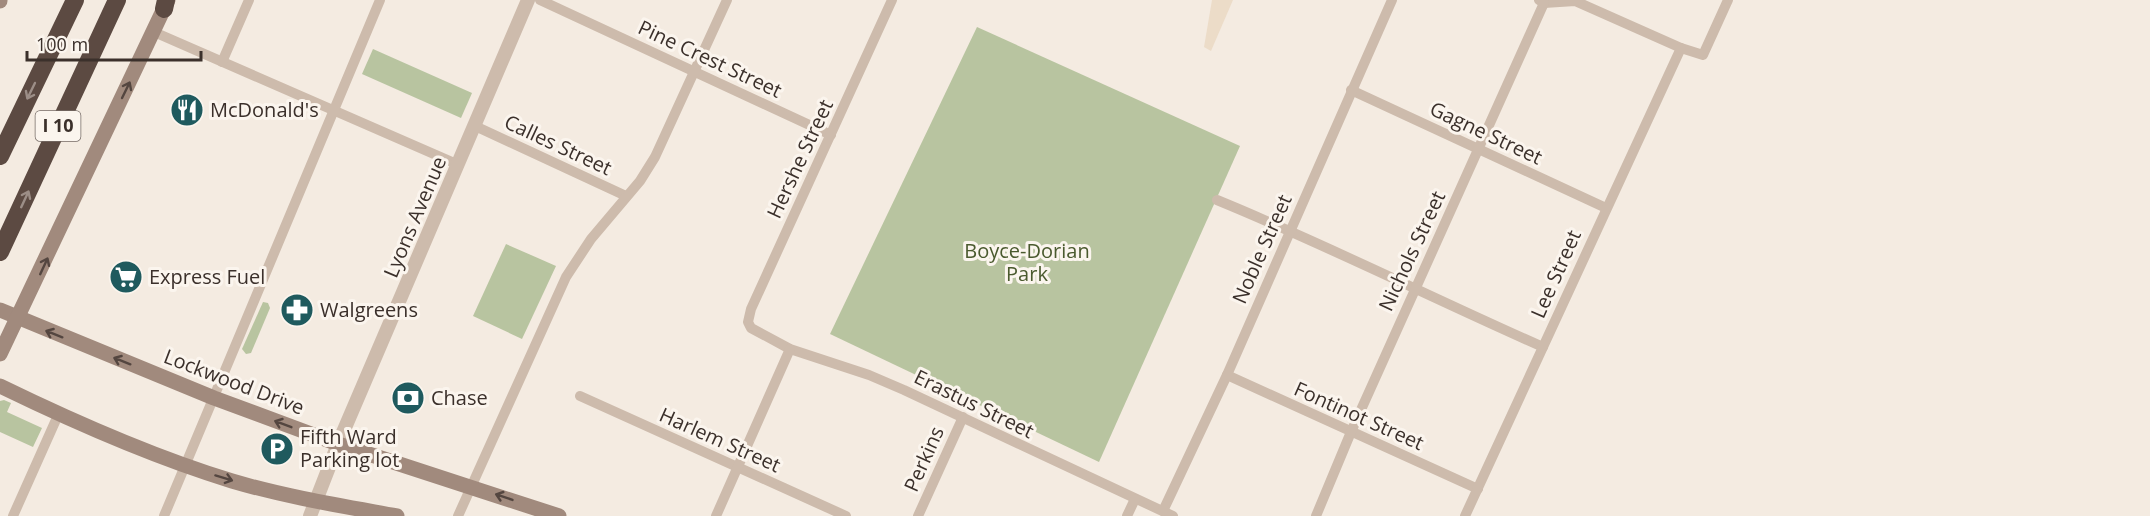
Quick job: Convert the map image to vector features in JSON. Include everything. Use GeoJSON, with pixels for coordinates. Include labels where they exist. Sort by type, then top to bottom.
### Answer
{"type":"FeatureCollection","features":[{"type":"Feature","properties":{"kind":"highway","name":"I 10"},"geometry":{"type":"LineString","coordinates":[[0,156],[75,0]]}},
{"type":"Feature","properties":{"kind":"highway","name":"I 10"},"geometry":{"type":"LineString","coordinates":[[0,252],[117,0]]}},
{"type":"Feature","properties":{"kind":"main road"},"geometry":{"type":"LineString","coordinates":[[0,354],[166,3]]}},
{"type":"Feature","properties":{"kind":"main road","name":"Lockwood Drive"},"geometry":{"type":"LineString","coordinates":[[1,311],[214,398],[338,444],[470,485],[559,516]]}},
{"type":"Feature","properties":{"kind":"main road"},"geometry":{"type":"LineString","coordinates":[[0,386],[186,465],[238,482],[316,501],[397,516]]}},
{"type":"Feature","properties":{"kind":"street"},"geometry":{"type":"LineString","coordinates":[[222,62],[249,0]]}},
{"type":"Feature","properties":{"kind":"street"},"geometry":{"type":"LineString","coordinates":[[164,516],[380,0]]}},
{"type":"Feature","properties":{"kind":"street","name":"Lyons Avenue"},"geometry":{"type":"LineString","coordinates":[[310,516],[338,444],[528,0]]}},
{"type":"Feature","properties":{"kind":"street","name":"Pine Crest Street"},"geometry":{"type":"LineString","coordinates":[[540,0],[831,135]]}},
{"type":"Feature","properties":{"kind":"street"},"geometry":{"type":"LineString","coordinates":[[458,516],[470,485],[566,278],[591,239],[655,157],[727,0]]}},
{"type":"Feature","properties":{"kind":"street","name":"Hershe Street"},"geometry":{"type":"LineString","coordinates":[[755,332],[748,322],[751,309],[892,0]]}},
{"type":"Feature","properties":{"kind":"street","name":"Noble Street"},"geometry":{"type":"LineString","coordinates":[[1168,514],[1392,0]]}},
{"type":"Feature","properties":{"kind":"street"},"geometry":{"type":"LineString","coordinates":[[1541,2],[1575,1],[1681,48],[1703,55],[1728,0]]}},
{"type":"Feature","properties":{"kind":"street","name":"Nichols Street"},"geometry":{"type":"LineString","coordinates":[[1316,516],[1414,290],[1479,150],[1541,2]]}},
{"type":"Feature","properties":{"kind":"street"},"geometry":{"type":"LineString","coordinates":[[153,32],[333,113],[459,165]]}},
{"type":"Feature","properties":{"kind":"street","name":"Lee Street"},"geometry":{"type":"LineString","coordinates":[[1465,516],[1681,48]]}},
{"type":"Feature","properties":{"kind":"street","name":"Gagne Street"},"geometry":{"type":"LineString","coordinates":[[1351,90],[1606,208]]}},
{"type":"Feature","properties":{"kind":"street","name":"Calles Street"},"geometry":{"type":"LineString","coordinates":[[475,126],[626,196]]}},
{"type":"Feature","properties":{"kind":"street"},"geometry":{"type":"LineString","coordinates":[[1217,200],[1291,230],[1414,290],[1543,347]]}},
{"type":"Feature","properties":{"kind":"street","name":"Erastus Street"},"geometry":{"type":"LineString","coordinates":[[755,332],[790,350],[869,375],[1168,514]]}},
{"type":"Feature","properties":{"kind":"street"},"geometry":{"type":"LineString","coordinates":[[716,516],[790,350]]}},
{"type":"Feature","properties":{"kind":"street","name":"Fontinot Street"},"geometry":{"type":"LineString","coordinates":[[1227,375],[1478,489]]}},
{"type":"Feature","properties":{"kind":"street","name":"Harlem Street"},"geometry":{"type":"LineString","coordinates":[[580,396],[846,516]]}},
{"type":"Feature","properties":{"kind":"street"},"geometry":{"type":"LineString","coordinates":[[13,516],[59,413]]}},
{"type":"Feature","properties":{"kind":"street","name":"Perkins"},"geometry":{"type":"LineString","coordinates":[[918,516],[963,417]]}},
{"type":"Feature","properties":{"kind":"street"},"geometry":{"type":"LineString","coordinates":[[1127,516],[1135,499]]}},
{"type":"Feature","properties":{"kind":"green space","name":"Boyce-Dorian Park"},"geometry":{"type":"Polygon","coordinates":[[[977,27],[1240,146],[1099,462],[830,334],[977,27]]]}},
{"type":"Feature","properties":{"kind":"green space"},"geometry":{"type":"Polygon","coordinates":[[[373,49],[472,93],[461,118],[362,74],[373,49]]]}},
{"type":"Feature","properties":{"kind":"green space"},"geometry":{"type":"Polygon","coordinates":[[[506,244],[556,266],[522,339],[473,316],[506,244]]]}},
{"type":"Feature","properties":{"kind":"green space"},"geometry":{"type":"Polygon","coordinates":[[[263,302],[268,303],[270,308],[251,353],[246,354],[242,349],[263,302]]]}},
{"type":"Feature","properties":{"kind":"green space"},"geometry":{"type":"Polygon","coordinates":[[[0,401],[11,403],[7,412],[42,428],[33,447],[0,432],[0,401]]]}},
{"type":"Feature","properties":{"kind":"shaded area"},"geometry":{"type":"Polygon","coordinates":[[[1212,0],[1233,0],[1211,51],[1204,47],[1212,0]]]}},
{"type":"Feature","properties":{"kind":"place","name":"McDonald's"},"geometry":{"type":"Point","coordinates":[187,110]}},
{"type":"Feature","properties":{"kind":"place","name":"Express Fuel"},"geometry":{"type":"Point","coordinates":[126,277]}},
{"type":"Feature","properties":{"kind":"place","name":"Walgreens"},"geometry":{"type":"Point","coordinates":[297,310]}},
{"type":"Feature","properties":{"kind":"place","name":"Chase"},"geometry":{"type":"Point","coordinates":[408,398]}},
{"type":"Feature","properties":{"kind":"place","name":"Fifth Ward Parking lot"},"geometry":{"type":"Point","coordinates":[277,449]}}]}
